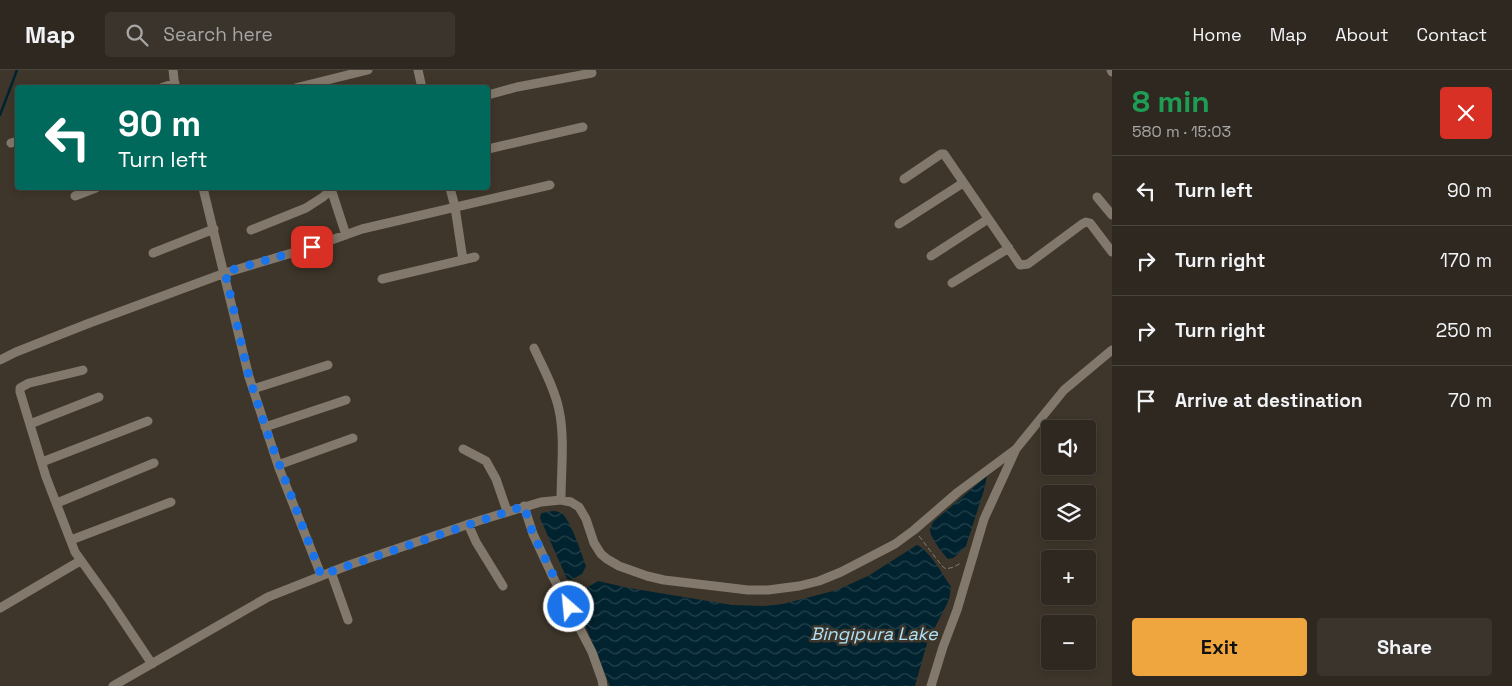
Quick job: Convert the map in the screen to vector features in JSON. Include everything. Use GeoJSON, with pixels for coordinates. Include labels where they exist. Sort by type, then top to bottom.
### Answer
{"type":"FeatureCollection","features":[{"type":"Feature","properties":{"kind":"street"},"geometry":{"type":"LineString","coordinates":[[173,70],[175,85]]}},
{"type":"Feature","properties":{"kind":"street"},"geometry":{"type":"LineString","coordinates":[[307,85],[368,70]]}},
{"type":"Feature","properties":{"kind":"street"},"geometry":{"type":"LineString","coordinates":[[418,70],[421,85]]}},
{"type":"Feature","properties":{"kind":"street"},"geometry":{"type":"LineString","coordinates":[[490,94],[592,73]]}},
{"type":"Feature","properties":{"kind":"street"},"geometry":{"type":"LineString","coordinates":[[490,148],[583,127]]}},
{"type":"Feature","properties":{"kind":"street"},"geometry":{"type":"LineString","coordinates":[[904,178],[941,154],[945,156],[1020,265],[1028,264],[1086,222],[1090,223],[1112,252]]}},
{"type":"Feature","properties":{"kind":"street"},"geometry":{"type":"LineString","coordinates":[[899,224],[963,183]]}},
{"type":"Feature","properties":{"kind":"street"},"geometry":{"type":"LineString","coordinates":[[0,360],[87,324],[225,272],[312,247],[378,225],[550,185]]}},
{"type":"Feature","properties":{"kind":"street"},"geometry":{"type":"LineString","coordinates":[[75,196],[91,190]]}},
{"type":"Feature","properties":{"kind":"street"},"geometry":{"type":"LineString","coordinates":[[204,190],[253,389],[278,465],[321,575]]}},
{"type":"Feature","properties":{"kind":"street"},"geometry":{"type":"LineString","coordinates":[[251,230],[306,208],[330,190]]}},
{"type":"Feature","properties":{"kind":"street"},"geometry":{"type":"LineString","coordinates":[[333,190],[346,235]]}},
{"type":"Feature","properties":{"kind":"street"},"geometry":{"type":"LineString","coordinates":[[451,190],[463,260]]}},
{"type":"Feature","properties":{"kind":"street"},"geometry":{"type":"LineString","coordinates":[[1097,197],[1112,215]]}},
{"type":"Feature","properties":{"kind":"street"},"geometry":{"type":"LineString","coordinates":[[931,256],[988,219]]}},
{"type":"Feature","properties":{"kind":"street"},"geometry":{"type":"LineString","coordinates":[[153,253],[214,230]]}},
{"type":"Feature","properties":{"kind":"street"},"geometry":{"type":"LineString","coordinates":[[952,283],[1009,248]]}},
{"type":"Feature","properties":{"kind":"street"},"geometry":{"type":"LineString","coordinates":[[382,279],[475,257]]}},
{"type":"Feature","properties":{"kind":"street"},"geometry":{"type":"LineString","coordinates":[[534,348],[559,410],[562,441],[561,500]]}},
{"type":"Feature","properties":{"kind":"street"},"geometry":{"type":"LineString","coordinates":[[113,686],[268,597],[321,575],[468,524],[542,502],[561,500],[576,504],[586,519],[591,537],[597,549],[606,559],[647,576],[664,580],[748,590],[789,589],[830,577],[896,544],[958,492],[1016,449],[1064,390],[1112,350]]}},
{"type":"Feature","properties":{"kind":"street"},"geometry":{"type":"LineString","coordinates":[[253,389],[328,365]]}},
{"type":"Feature","properties":{"kind":"street"},"geometry":{"type":"LineString","coordinates":[[83,370],[29,383],[20,388],[21,399],[56,503],[80,561],[110,601],[152,664]]}},
{"type":"Feature","properties":{"kind":"street"},"geometry":{"type":"LineString","coordinates":[[30,424],[99,397]]}},
{"type":"Feature","properties":{"kind":"street"},"geometry":{"type":"LineString","coordinates":[[265,427],[346,400]]}},
{"type":"Feature","properties":{"kind":"street"},"geometry":{"type":"LineString","coordinates":[[42,462],[148,421]]}},
{"type":"Feature","properties":{"kind":"street"},"geometry":{"type":"LineString","coordinates":[[278,465],[353,438]]}},
{"type":"Feature","properties":{"kind":"street"},"geometry":{"type":"LineString","coordinates":[[464,449],[486,461],[496,479],[507,511]]}},
{"type":"Feature","properties":{"kind":"street"},"geometry":{"type":"LineString","coordinates":[[931,686],[957,610],[984,520],[1016,449]]}},
{"type":"Feature","properties":{"kind":"street"},"geometry":{"type":"LineString","coordinates":[[56,503],[154,463]]}},
{"type":"Feature","properties":{"kind":"street"},"geometry":{"type":"LineString","coordinates":[[71,540],[171,502]]}},
{"type":"Feature","properties":{"kind":"street"},"geometry":{"type":"LineString","coordinates":[[524,506],[533,534],[553,577],[592,652],[603,686]]}},
{"type":"Feature","properties":{"kind":"street"},"geometry":{"type":"LineString","coordinates":[[468,524],[476,542],[503,586]]}},
{"type":"Feature","properties":{"kind":"street"},"geometry":{"type":"LineString","coordinates":[[0,608],[80,561]]}},
{"type":"Feature","properties":{"kind":"street"},"geometry":{"type":"LineString","coordinates":[[331,572],[348,620]]}},
{"type":"Feature","properties":{"kind":"path"},"geometry":{"type":"LineString","coordinates":[[914,530],[946,569],[973,557]]}},
{"type":"Feature","properties":{"kind":"water"},"geometry":{"type":"Polygon","coordinates":[[[987,476],[966,546],[953,558],[948,559],[932,537],[930,529],[933,522],[987,476]]]}},
{"type":"Feature","properties":{"kind":"water"},"geometry":{"type":"Polygon","coordinates":[[[553,511],[561,513],[568,522],[586,566],[582,574],[571,580],[567,579],[540,518],[541,513],[553,511]]]}},
{"type":"Feature","properties":{"kind":"water","name":"Bingipura Lake"},"geometry":{"type":"Polygon","coordinates":[[[917,545],[927,552],[951,587],[949,600],[927,643],[915,686],[610,686],[576,603],[581,593],[598,581],[732,605],[764,606],[783,604],[837,590],[868,576],[917,545]]]}},
{"type":"Feature","properties":{"kind":"waterway"},"geometry":{"type":"LineString","coordinates":[[0,115],[17,70]]}},
{"type":"Feature","properties":{"kind":"route"},"geometry":{"type":"LineString","coordinates":[[312,247],[225,272],[249,377],[279,468],[321,575],[524,506],[533,534],[569,607]]}}]}
